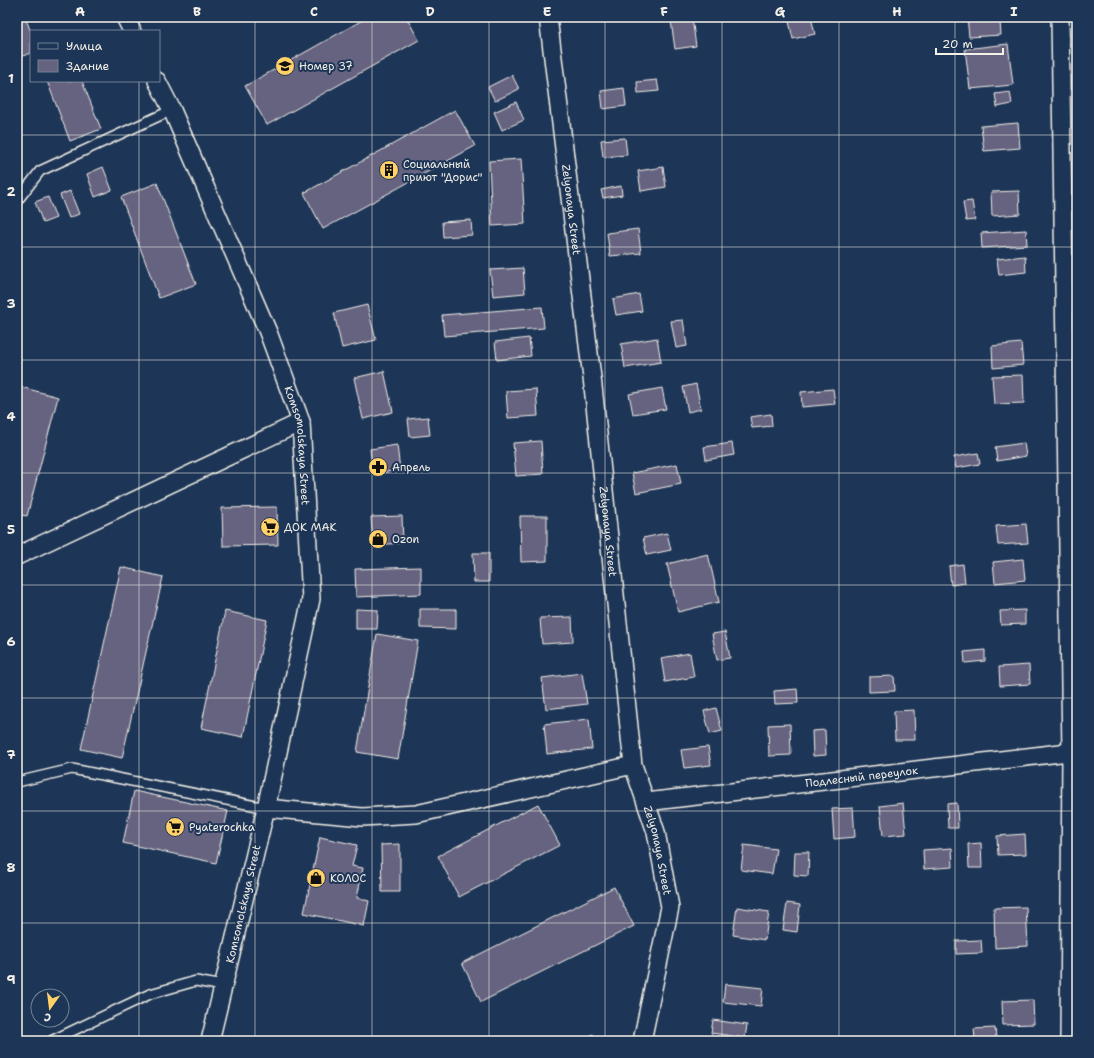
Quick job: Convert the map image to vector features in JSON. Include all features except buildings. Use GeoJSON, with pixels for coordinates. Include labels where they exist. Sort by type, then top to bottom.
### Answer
{"type":"FeatureCollection","features":[{"type":"Feature","properties":{"kind":"street"},"geometry":{"type":"LineString","coordinates":[[125,17],[132,30]]}},
{"type":"Feature","properties":{"kind":"street","name":"Zelyonaya Street"},"geometry":{"type":"LineString","coordinates":[[548,17],[593,386],[633,765],[656,832],[670,907],[642,1041]]}},
{"type":"Feature","properties":{"kind":"street"},"geometry":{"type":"LineString","coordinates":[[1060,17],[1074,751],[1069,1041]]}},
{"type":"Feature","properties":{"kind":"street","name":"Komsomolskaya Street"},"geometry":{"type":"LineString","coordinates":[[158,82],[172,110],[268,332],[301,422],[311,599],[266,808],[210,1041]]}},
{"type":"Feature","properties":{"kind":"street"},"geometry":{"type":"LineString","coordinates":[[17,556],[301,422]]}},
{"type":"Feature","properties":{"kind":"street","name":"Подлесный переулок"},"geometry":{"type":"LineString","coordinates":[[646,802],[1074,751]]}},
{"type":"Feature","properties":{"kind":"street"},"geometry":{"type":"LineString","coordinates":[[266,808],[362,817],[416,814],[633,765]]}},
{"type":"Feature","properties":{"kind":"lane"},"geometry":{"type":"LineString","coordinates":[[17,201],[40,171],[172,110]]}},
{"type":"Feature","properties":{"kind":"lane"},"geometry":{"type":"LineString","coordinates":[[17,782],[72,769],[266,808]]}},
{"type":"Feature","properties":{"kind":"lane"},"geometry":{"type":"LineString","coordinates":[[51,1041],[150,994],[196,981],[223,986]]}},
{"type":"Feature","properties":{"kind":"place","name":"Номер 37"},"geometry":{"type":"Point","coordinates":[285,66]}},
{"type":"Feature","properties":{"kind":"place","name":"Социальный приют \"Дорис\""},"geometry":{"type":"Point","coordinates":[389,170]}},
{"type":"Feature","properties":{"kind":"place","name":"Апрель"},"geometry":{"type":"Point","coordinates":[378,467]}},
{"type":"Feature","properties":{"kind":"place","name":"ДОК МАК"},"geometry":{"type":"Point","coordinates":[270,527]}},
{"type":"Feature","properties":{"kind":"place","name":"Ozon"},"geometry":{"type":"Point","coordinates":[378,539]}},
{"type":"Feature","properties":{"kind":"place","name":"Pyaterochka"},"geometry":{"type":"Point","coordinates":[175,827]}},
{"type":"Feature","properties":{"kind":"place","name":"КОЛОС"},"geometry":{"type":"Point","coordinates":[316,878]}}]}
